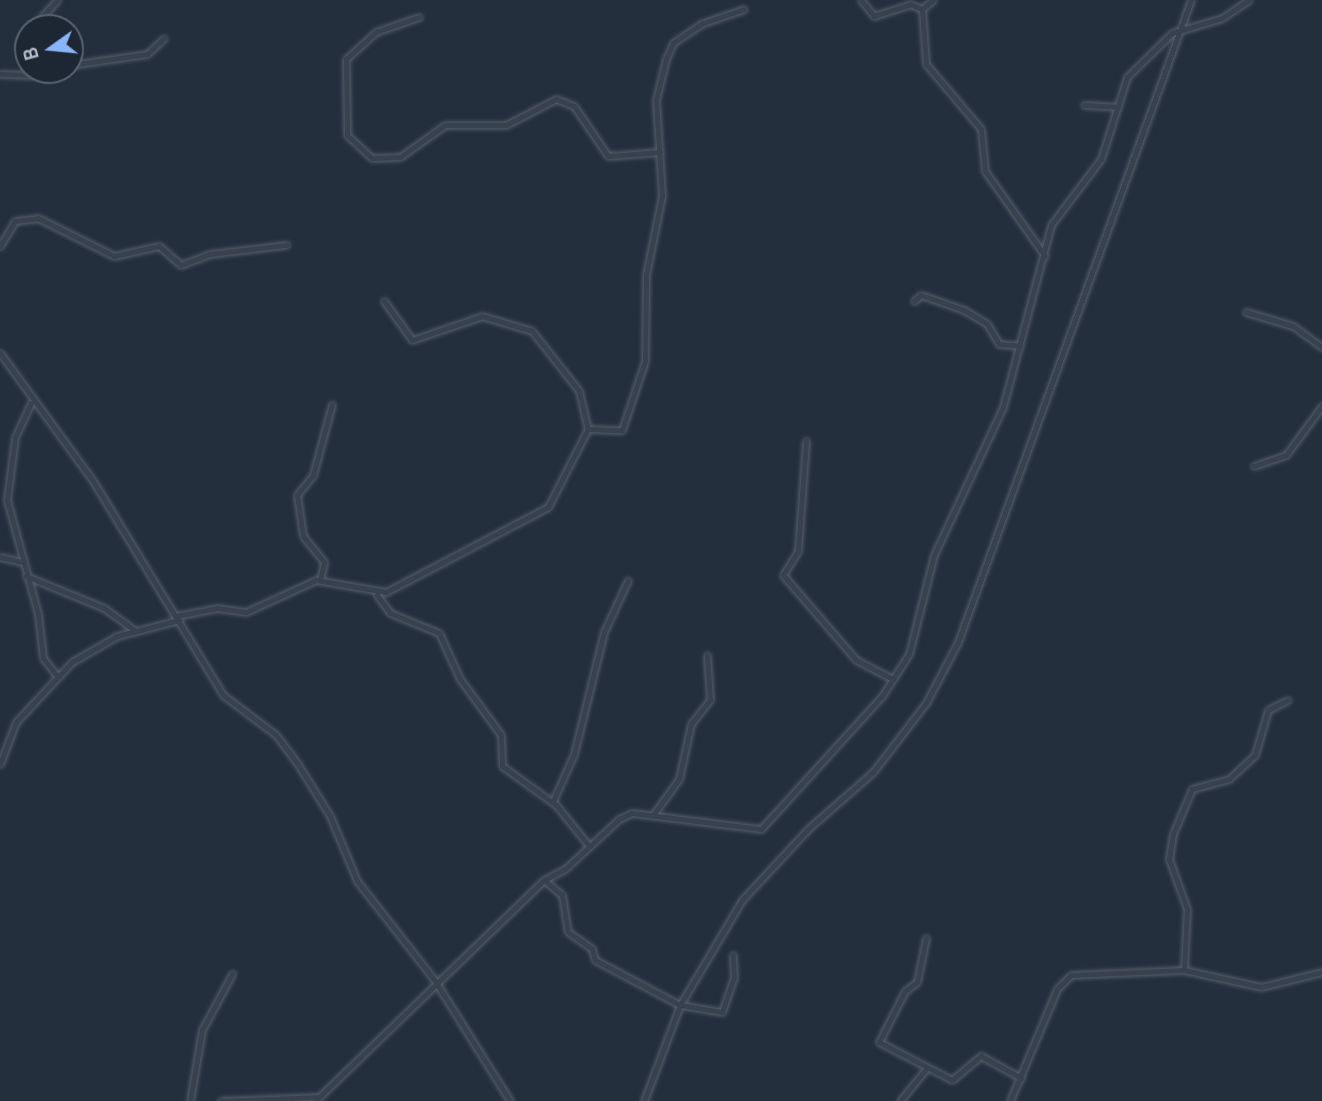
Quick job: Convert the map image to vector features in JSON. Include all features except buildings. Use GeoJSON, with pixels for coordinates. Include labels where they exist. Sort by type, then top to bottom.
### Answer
{"type":"FeatureCollection","features":[{"type":"Feature","properties":{"kind":"street"},"geometry":{"type":"LineString","coordinates":[[44,14],[57,0]]}},
{"type":"Feature","properties":{"kind":"street"},"geometry":{"type":"LineString","coordinates":[[861,0],[874,16],[916,2],[922,9],[926,64],[981,129],[985,171],[1045,256]]}},
{"type":"Feature","properties":{"kind":"street"},"geometry":{"type":"LineString","coordinates":[[922,9],[933,0]]}},
{"type":"Feature","properties":{"kind":"street"},"geometry":{"type":"LineString","coordinates":[[644,1101],[680,1006],[742,900],[808,828],[873,772],[926,703],[958,642],[1191,0]]}},
{"type":"Feature","properties":{"kind":"street"},"geometry":{"type":"LineString","coordinates":[[221,1101],[316,1099],[435,981],[544,880],[625,815],[653,815],[746,832],[767,827],[893,679],[914,642],[934,555],[983,458],[1020,346],[1054,217],[1091,176],[1133,69],[1179,30],[1222,18],[1249,0]]}},
{"type":"Feature","properties":{"kind":"street"},"geometry":{"type":"LineString","coordinates":[[588,429],[622,430],[645,361],[643,306],[661,210],[656,100],[671,45],[709,20],[744,9]]}},
{"type":"Feature","properties":{"kind":"street"},"geometry":{"type":"LineString","coordinates":[[419,16],[376,33],[346,59],[347,135],[372,158],[395,160],[445,125],[506,125],[556,99],[574,106],[608,156],[660,152]]}},
{"type":"Feature","properties":{"kind":"street"},"geometry":{"type":"LineString","coordinates":[[84,63],[147,54],[164,38]]}},
{"type":"Feature","properties":{"kind":"street"},"geometry":{"type":"LineString","coordinates":[[1084,105],[1118,107]]}},
{"type":"Feature","properties":{"kind":"street"},"geometry":{"type":"LineString","coordinates":[[0,246],[15,221],[38,219],[114,256],[159,246],[181,265],[210,254],[286,245]]}},
{"type":"Feature","properties":{"kind":"street"},"geometry":{"type":"LineString","coordinates":[[914,301],[921,295],[964,310],[987,324],[999,344],[1020,346]]}},
{"type":"Feature","properties":{"kind":"street"},"geometry":{"type":"LineString","coordinates":[[377,595],[553,503],[588,429],[579,391],[526,327],[482,316],[412,340],[384,301]]}},
{"type":"Feature","properties":{"kind":"street"},"geometry":{"type":"LineString","coordinates":[[1246,312],[1293,326],[1322,347]]}},
{"type":"Feature","properties":{"kind":"street"},"geometry":{"type":"LineString","coordinates":[[0,353],[31,403],[93,481],[223,695],[289,751],[330,816],[357,881],[435,981],[510,1101]]}},
{"type":"Feature","properties":{"kind":"street"},"geometry":{"type":"LineString","coordinates":[[31,403],[15,438],[7,494],[43,658],[57,676]]}},
{"type":"Feature","properties":{"kind":"street"},"geometry":{"type":"LineString","coordinates":[[320,580],[324,562],[303,536],[297,495],[313,475],[332,404]]}},
{"type":"Feature","properties":{"kind":"street"},"geometry":{"type":"LineString","coordinates":[[1254,466],[1286,455],[1322,406]]}},
{"type":"Feature","properties":{"kind":"street"},"geometry":{"type":"LineString","coordinates":[[806,441],[798,551],[783,575],[804,592],[822,625],[856,660],[893,679]]}},
{"type":"Feature","properties":{"kind":"street"},"geometry":{"type":"LineString","coordinates":[[0,557],[22,562]]}},
{"type":"Feature","properties":{"kind":"street"},"geometry":{"type":"LineString","coordinates":[[26,576],[104,608],[136,631]]}},
{"type":"Feature","properties":{"kind":"street"},"geometry":{"type":"LineString","coordinates":[[0,764],[16,722],[57,676],[98,646],[136,631],[217,608],[246,612],[320,580],[377,595],[390,613],[439,633],[460,679],[500,732],[502,766],[553,801],[589,846]]}},
{"type":"Feature","properties":{"kind":"street"},"geometry":{"type":"LineString","coordinates":[[553,801],[574,754],[603,636],[628,580]]}},
{"type":"Feature","properties":{"kind":"street"},"geometry":{"type":"LineString","coordinates":[[653,815],[679,779],[691,724],[710,699],[707,654]]}},
{"type":"Feature","properties":{"kind":"street"},"geometry":{"type":"LineString","coordinates":[[1184,970],[1187,908],[1169,859],[1173,834],[1192,789],[1229,779],[1255,755],[1268,710],[1288,700]]}},
{"type":"Feature","properties":{"kind":"street"},"geometry":{"type":"LineString","coordinates":[[544,880],[562,895],[568,932],[592,949],[597,962],[680,1006],[722,1012],[734,977],[733,955]]}},
{"type":"Feature","properties":{"kind":"street"},"geometry":{"type":"LineString","coordinates":[[926,938],[917,982],[878,1037],[885,1049],[955,1080],[981,1056],[1021,1078]]}},
{"type":"Feature","properties":{"kind":"street"},"geometry":{"type":"LineString","coordinates":[[1010,1101],[1066,976],[1184,970],[1261,986],[1322,972]]}},
{"type":"Feature","properties":{"kind":"street"},"geometry":{"type":"LineString","coordinates":[[190,1101],[204,1022],[232,974]]}},
{"type":"Feature","properties":{"kind":"street"},"geometry":{"type":"LineString","coordinates":[[900,1101],[926,1069]]}}]}
